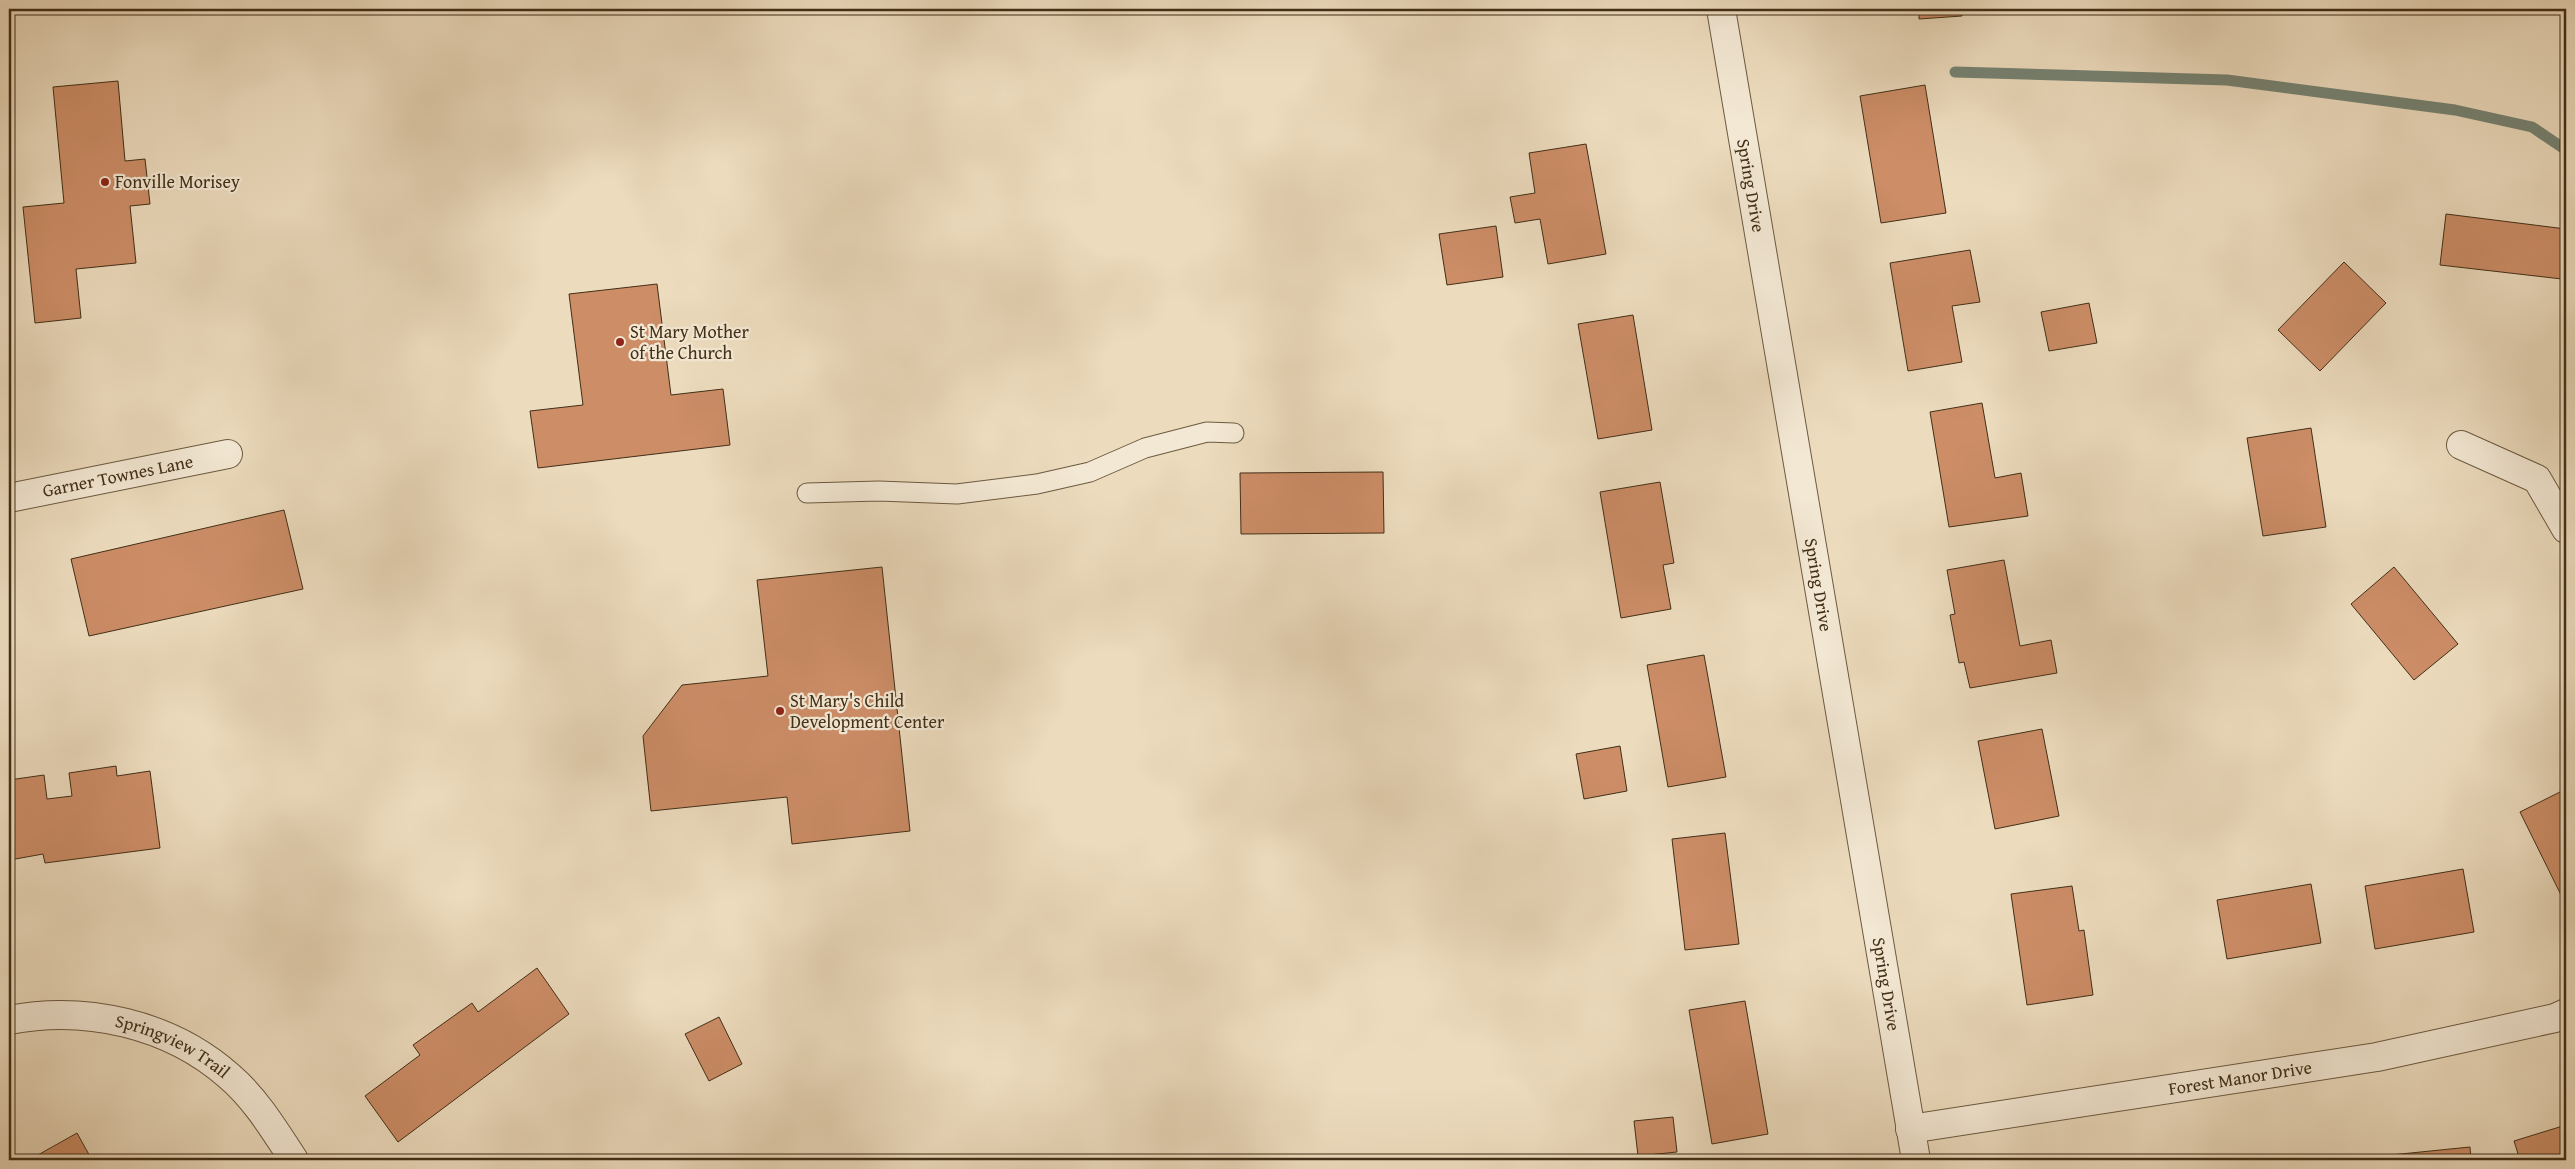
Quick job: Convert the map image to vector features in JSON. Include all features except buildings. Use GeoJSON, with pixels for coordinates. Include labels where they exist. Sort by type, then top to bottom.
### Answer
{"type":"FeatureCollection","features":[{"type":"Feature","properties":{"kind":"street","name":"Spring Drive"},"geometry":{"type":"LineString","coordinates":[[1721,9],[1916,1160]]}},
{"type":"Feature","properties":{"kind":"street"},"geometry":{"type":"LineString","coordinates":[[2460,445],[2537,479],[2566,529]]}},
{"type":"Feature","properties":{"kind":"street","name":"Garner Townes Lane"},"geometry":{"type":"LineString","coordinates":[[9,498],[228,454]]}},
{"type":"Feature","properties":{"kind":"street","name":"Forest Manor Drive"},"geometry":{"type":"LineString","coordinates":[[1910,1129],[2377,1057],[2555,1018],[2566,1013]]}},
{"type":"Feature","properties":{"kind":"street","name":"Springview Trail"},"geometry":{"type":"LineString","coordinates":[[9,1020],[59,1015],[98,1018],[140,1026],[182,1043],[231,1077],[268,1121],[294,1160]]}},
{"type":"Feature","properties":{"kind":"lane"},"geometry":{"type":"LineString","coordinates":[[807,493],[879,491],[957,494],[1037,484],[1090,472],[1145,448],[1198,434],[1207,432],[1234,433]]}},
{"type":"Feature","properties":{"kind":"waterway"},"geometry":{"type":"LineString","coordinates":[[1955,72],[2227,80],[2455,110],[2532,127],[2566,150]]}},
{"type":"Feature","properties":{"kind":"place","name":"Fonville Morisey"},"geometry":{"type":"Point","coordinates":[105,182]}},
{"type":"Feature","properties":{"kind":"place","name":"St Mary Mother of the Church"},"geometry":{"type":"Point","coordinates":[620,342]}},
{"type":"Feature","properties":{"kind":"place","name":"St Mary's Child Development Center"},"geometry":{"type":"Point","coordinates":[780,711]}}]}
